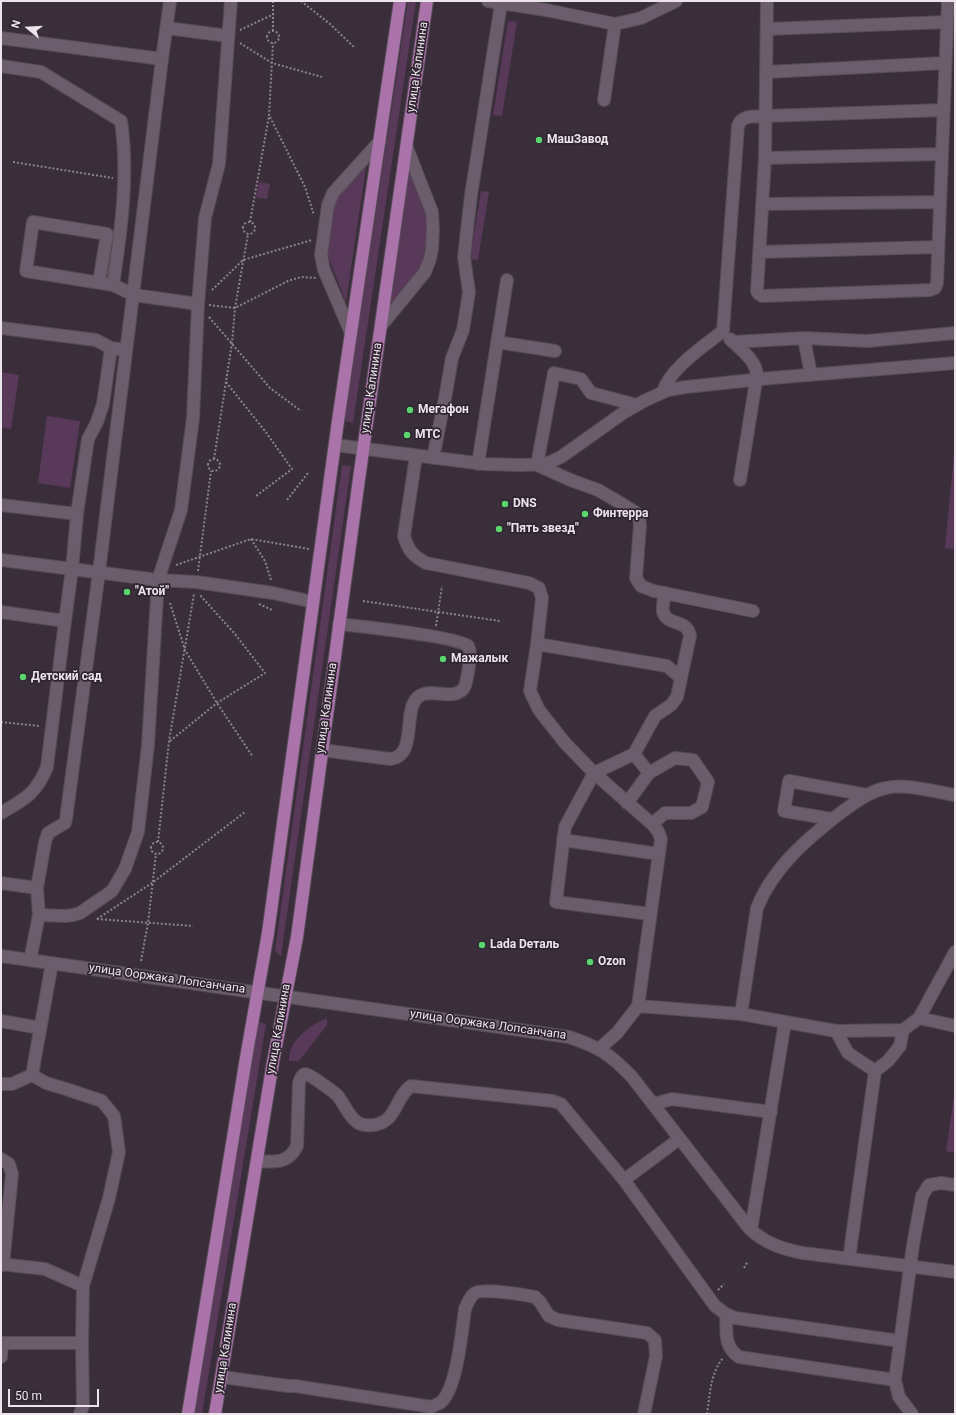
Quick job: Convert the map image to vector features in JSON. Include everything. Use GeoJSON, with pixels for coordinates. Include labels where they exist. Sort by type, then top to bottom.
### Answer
{"type":"FeatureCollection","features":[{"type":"Feature","properties":{"kind":"main road"},"geometry":{"type":"LineString","coordinates":[[188,1414],[268,933],[335,445],[400,1]]}},
{"type":"Feature","properties":{"kind":"main road","name":"улица Калинина"},"geometry":{"type":"LineString","coordinates":[[215,1414],[273,1062],[297,937],[339,624],[427,1]]}},
{"type":"Feature","properties":{"kind":"street"},"geometry":{"type":"LineString","coordinates":[[30,960],[39,914],[37,888],[45,842],[48,833],[65,823],[66,819],[99,572],[170,1]]}},
{"type":"Feature","properties":{"kind":"street"},"geometry":{"type":"LineString","coordinates":[[39,914],[66,916],[73,915],[112,891],[125,869],[138,832],[148,745],[158,580],[181,510],[193,418],[198,304],[205,218],[219,164],[231,1]]}},
{"type":"Feature","properties":{"kind":"street"},"geometry":{"type":"LineString","coordinates":[[488,1],[546,10],[615,24],[641,18],[676,1]]}},
{"type":"Feature","properties":{"kind":"street"},"geometry":{"type":"LineString","coordinates":[[767,1],[765,158],[757,291],[762,296],[930,290],[935,288],[937,283],[948,1]]}},
{"type":"Feature","properties":{"kind":"street"},"geometry":{"type":"LineString","coordinates":[[433,458],[452,358],[463,330],[469,292],[464,258],[471,195],[501,4]]}},
{"type":"Feature","properties":{"kind":"street"},"geometry":{"type":"LineString","coordinates":[[767,29],[948,22]]}},
{"type":"Feature","properties":{"kind":"street"},"geometry":{"type":"LineString","coordinates":[[604,100],[615,24]]}},
{"type":"Feature","properties":{"kind":"street"},"geometry":{"type":"LineString","coordinates":[[167,28],[228,36]]}},
{"type":"Feature","properties":{"kind":"street"},"geometry":{"type":"LineString","coordinates":[[1,38],[162,59]]}},
{"type":"Feature","properties":{"kind":"street"},"geometry":{"type":"LineString","coordinates":[[766,72],[945,62]]}},
{"type":"Feature","properties":{"kind":"street"},"geometry":{"type":"LineString","coordinates":[[1,66],[41,72],[121,121],[125,180],[119,245],[113,285]]}},
{"type":"Feature","properties":{"kind":"street"},"geometry":{"type":"LineString","coordinates":[[663,392],[665,386],[676,370],[723,331],[738,126],[740,121],[744,118],[766,116],[944,110]]}},
{"type":"Feature","properties":{"kind":"street"},"geometry":{"type":"LineString","coordinates":[[351,333],[324,270],[321,255],[328,205],[333,194],[380,141]]}},
{"type":"Feature","properties":{"kind":"street"},"geometry":{"type":"LineString","coordinates":[[381,326],[425,272],[432,249],[432,212],[407,148]]}},
{"type":"Feature","properties":{"kind":"street"},"geometry":{"type":"LineString","coordinates":[[765,158],[942,154]]}},
{"type":"Feature","properties":{"kind":"street"},"geometry":{"type":"LineString","coordinates":[[762,204],[940,202]]}},
{"type":"Feature","properties":{"kind":"street"},"geometry":{"type":"LineString","coordinates":[[99,282],[107,234],[33,222],[26,271],[113,285],[134,295],[198,304]]}},
{"type":"Feature","properties":{"kind":"street"},"geometry":{"type":"LineString","coordinates":[[759,252],[938,247]]}},
{"type":"Feature","properties":{"kind":"street"},"geometry":{"type":"LineString","coordinates":[[478,464],[507,280]]}},
{"type":"Feature","properties":{"kind":"street"},"geometry":{"type":"LineString","coordinates":[[1,328],[96,340],[111,348],[127,350]]}},
{"type":"Feature","properties":{"kind":"street"},"geometry":{"type":"LineString","coordinates":[[723,331],[754,364],[756,369],[756,380],[740,480]]}},
{"type":"Feature","properties":{"kind":"street"},"geometry":{"type":"LineString","coordinates":[[733,342],[804,338],[868,341],[955,332]]}},
{"type":"Feature","properties":{"kind":"street"},"geometry":{"type":"LineString","coordinates":[[804,338],[811,375]]}},
{"type":"Feature","properties":{"kind":"street"},"geometry":{"type":"LineString","coordinates":[[497,342],[556,351]]}},
{"type":"Feature","properties":{"kind":"street"},"geometry":{"type":"LineString","coordinates":[[1,813],[32,793],[43,778],[47,767],[88,439],[103,404],[111,348]]}},
{"type":"Feature","properties":{"kind":"street"},"geometry":{"type":"LineString","coordinates":[[335,445],[478,464],[546,464],[561,457],[623,413],[663,392],[686,387],[756,380],[955,363]]}},
{"type":"Feature","properties":{"kind":"street"},"geometry":{"type":"LineString","coordinates":[[537,465],[554,373],[581,379],[591,393],[637,405]]}},
{"type":"Feature","properties":{"kind":"street"},"geometry":{"type":"LineString","coordinates":[[416,456],[404,536],[407,547],[414,557],[426,563],[529,582],[539,588],[542,598],[530,691],[539,710],[560,738],[594,773],[652,824],[658,831],[661,839],[638,1006],[617,1033],[599,1049]]}},
{"type":"Feature","properties":{"kind":"street"},"geometry":{"type":"LineString","coordinates":[[537,465],[598,490],[635,512],[639,518],[640,526],[636,578],[641,586],[654,591],[753,610]]}},
{"type":"Feature","properties":{"kind":"street"},"geometry":{"type":"LineString","coordinates":[[1,505],[78,514]]}},
{"type":"Feature","properties":{"kind":"street"},"geometry":{"type":"LineString","coordinates":[[1,560],[158,580],[196,582],[273,593],[313,602]]}},
{"type":"Feature","properties":{"kind":"street"},"geometry":{"type":"LineString","coordinates":[[650,914],[556,902],[565,827],[594,773],[634,754],[655,716],[671,705],[677,697],[690,636],[689,630],[685,626],[666,618],[663,611],[665,593]]}},
{"type":"Feature","properties":{"kind":"street"},"geometry":{"type":"LineString","coordinates":[[1,612],[65,621]]}},
{"type":"Feature","properties":{"kind":"street"},"geometry":{"type":"LineString","coordinates":[[322,750],[390,759],[397,758],[403,754],[413,707],[416,700],[419,696],[425,694],[452,694],[460,692],[464,687],[470,654],[468,646],[460,642],[434,636],[339,624]]}},
{"type":"Feature","properties":{"kind":"street"},"geometry":{"type":"LineString","coordinates":[[537,644],[667,666],[681,678]]}},
{"type":"Feature","properties":{"kind":"street"},"geometry":{"type":"LineString","coordinates":[[634,754],[649,773]]}},
{"type":"Feature","properties":{"kind":"street"},"geometry":{"type":"LineString","coordinates":[[627,803],[649,773],[675,758],[693,760],[708,782],[702,808],[691,813],[665,813],[652,824]]}},
{"type":"Feature","properties":{"kind":"street"},"geometry":{"type":"LineString","coordinates":[[832,819],[784,811],[789,781],[867,795]]}},
{"type":"Feature","properties":{"kind":"street"},"geometry":{"type":"LineString","coordinates":[[741,1014],[758,908],[763,894],[773,878],[796,851],[832,819],[867,795],[886,788],[907,787],[955,795]]}},
{"type":"Feature","properties":{"kind":"street"},"geometry":{"type":"LineString","coordinates":[[563,840],[659,854]]}},
{"type":"Feature","properties":{"kind":"street"},"geometry":{"type":"LineString","coordinates":[[1,883],[37,888]]}},
{"type":"Feature","properties":{"kind":"street"},"geometry":{"type":"LineString","coordinates":[[638,1006],[741,1014],[836,1031],[903,1030],[919,1018],[955,952]]}},
{"type":"Feature","properties":{"kind":"street","name":"улица Ооржака Лопсанчапа"},"geometry":{"type":"LineString","coordinates":[[1,956],[556,1034],[583,1042],[599,1049],[616,1060],[632,1077],[757,1236],[786,1250],[955,1272]]}},
{"type":"Feature","properties":{"kind":"street"},"geometry":{"type":"LineString","coordinates":[[32,1075],[52,964]]}},
{"type":"Feature","properties":{"kind":"street"},"geometry":{"type":"LineString","coordinates":[[919,1018],[955,1026]]}},
{"type":"Feature","properties":{"kind":"street"},"geometry":{"type":"LineString","coordinates":[[1,1021],[40,1028]]}},
{"type":"Feature","properties":{"kind":"street"},"geometry":{"type":"LineString","coordinates":[[751,1230],[785,1022]]}},
{"type":"Feature","properties":{"kind":"street"},"geometry":{"type":"LineString","coordinates":[[849,1259],[876,1071],[888,1061],[900,1046],[903,1030]]}},
{"type":"Feature","properties":{"kind":"street"},"geometry":{"type":"LineString","coordinates":[[836,1031],[848,1052],[876,1071]]}},
{"type":"Feature","properties":{"kind":"street"},"geometry":{"type":"LineString","coordinates":[[257,1161],[275,1162],[288,1158],[294,1153],[297,1146],[299,1083],[303,1075],[307,1074],[331,1089],[338,1096],[351,1116],[357,1122],[364,1125],[377,1125],[383,1123],[390,1117],[403,1093],[412,1086],[553,1101],[561,1104],[624,1180],[716,1306],[726,1314],[735,1318],[900,1341]]}},
{"type":"Feature","properties":{"kind":"street"},"geometry":{"type":"LineString","coordinates":[[1,1084],[12,1084],[32,1075]]}},
{"type":"Feature","properties":{"kind":"street"},"geometry":{"type":"LineString","coordinates":[[32,1075],[46,1084],[102,1101],[114,1116],[119,1152],[109,1198],[83,1286],[82,1343],[84,1406],[80,1414]]}},
{"type":"Feature","properties":{"kind":"street"},"geometry":{"type":"LineString","coordinates":[[653,1104],[672,1099],[771,1112]]}},
{"type":"Feature","properties":{"kind":"street"},"geometry":{"type":"LineString","coordinates":[[624,1180],[680,1139]]}},
{"type":"Feature","properties":{"kind":"street"},"geometry":{"type":"LineString","coordinates":[[1,1159],[9,1164],[12,1174],[2,1265],[44,1270],[83,1286]]}},
{"type":"Feature","properties":{"kind":"street"},"geometry":{"type":"LineString","coordinates":[[912,1414],[899,1397],[895,1380],[910,1266],[922,1196],[929,1186],[941,1183],[955,1185]]}},
{"type":"Feature","properties":{"kind":"street"},"geometry":{"type":"LineString","coordinates":[[222,1377],[295,1386],[431,1410],[441,1402],[453,1382],[465,1309],[469,1299],[476,1293],[485,1291],[535,1297],[549,1316],[558,1320],[647,1333],[655,1340],[656,1356],[644,1414]]}},
{"type":"Feature","properties":{"kind":"street"},"geometry":{"type":"LineString","coordinates":[[726,1314],[727,1343],[732,1352],[739,1357],[895,1380]]}},
{"type":"Feature","properties":{"kind":"street"},"geometry":{"type":"LineString","coordinates":[[1,1357],[2,1342],[82,1343]]}},
{"type":"Feature","properties":{"kind":"path"},"geometry":{"type":"LineString","coordinates":[[273,1],[273,31]]}},
{"type":"Feature","properties":{"kind":"path"},"geometry":{"type":"LineString","coordinates":[[301,1],[330,24],[355,48]]}},
{"type":"Feature","properties":{"kind":"path"},"geometry":{"type":"LineString","coordinates":[[228,36],[274,14]]}},
{"type":"Feature","properties":{"kind":"path"},"geometry":{"type":"LineString","coordinates":[[273,31],[269,32],[266,37],[268,41],[273,43]]}},
{"type":"Feature","properties":{"kind":"path"},"geometry":{"type":"LineString","coordinates":[[273,31],[279,36],[278,40],[273,43]]}},
{"type":"Feature","properties":{"kind":"path"},"geometry":{"type":"LineString","coordinates":[[228,36],[272,63],[322,77]]}},
{"type":"Feature","properties":{"kind":"path"},"geometry":{"type":"LineString","coordinates":[[250,222],[269,116],[273,43]]}},
{"type":"Feature","properties":{"kind":"path"},"geometry":{"type":"LineString","coordinates":[[269,116],[305,187],[315,217]]}},
{"type":"Feature","properties":{"kind":"path"},"geometry":{"type":"LineString","coordinates":[[13,162],[125,180]]}},
{"type":"Feature","properties":{"kind":"path"},"geometry":{"type":"LineString","coordinates":[[250,222],[255,225],[256,229],[254,233],[248,234],[244,232],[243,227],[245,224],[250,222]]}},
{"type":"Feature","properties":{"kind":"path"},"geometry":{"type":"LineString","coordinates":[[214,459],[232,343],[235,308],[248,234]]}},
{"type":"Feature","properties":{"kind":"path"},"geometry":{"type":"LineString","coordinates":[[198,304],[243,260],[313,240]]}},
{"type":"Feature","properties":{"kind":"path"},"geometry":{"type":"LineString","coordinates":[[198,304],[235,308],[288,281],[301,277],[317,278]]}},
{"type":"Feature","properties":{"kind":"path"},"geometry":{"type":"LineString","coordinates":[[198,304],[270,388],[301,412]]}},
{"type":"Feature","properties":{"kind":"path"},"geometry":{"type":"LineString","coordinates":[[226,382],[266,431],[292,469],[256,496]]}},
{"type":"Feature","properties":{"kind":"path"},"geometry":{"type":"LineString","coordinates":[[211,471],[217,470],[220,465],[214,459]]}},
{"type":"Feature","properties":{"kind":"path"},"geometry":{"type":"LineString","coordinates":[[196,582],[211,471],[207,464],[210,460],[214,459]]}},
{"type":"Feature","properties":{"kind":"path"},"geometry":{"type":"LineString","coordinates":[[287,500],[308,473]]}},
{"type":"Feature","properties":{"kind":"path"},"geometry":{"type":"LineString","coordinates":[[250,539],[265,561],[271,576],[273,593]]}},
{"type":"Feature","properties":{"kind":"path"},"geometry":{"type":"LineString","coordinates":[[175,565],[250,539],[320,551]]}},
{"type":"Feature","properties":{"kind":"path"},"geometry":{"type":"LineString","coordinates":[[434,636],[442,586]]}},
{"type":"Feature","properties":{"kind":"path"},"geometry":{"type":"LineString","coordinates":[[158,842],[169,741],[195,589],[235,634],[265,673],[217,704],[169,741]]}},
{"type":"Feature","properties":{"kind":"path"},"geometry":{"type":"LineString","coordinates":[[169,601],[185,650],[217,704],[253,757]]}},
{"type":"Feature","properties":{"kind":"path"},"geometry":{"type":"LineString","coordinates":[[363,601],[500,621]]}},
{"type":"Feature","properties":{"kind":"path"},"geometry":{"type":"LineString","coordinates":[[1,722],[39,726],[52,730]]}},
{"type":"Feature","properties":{"kind":"path"},"geometry":{"type":"LineString","coordinates":[[194,926],[97,919],[152,883],[245,812]]}},
{"type":"Feature","properties":{"kind":"path"},"geometry":{"type":"LineString","coordinates":[[156,854],[160,853],[163,848],[162,844],[158,842]]}},
{"type":"Feature","properties":{"kind":"path"},"geometry":{"type":"LineString","coordinates":[[156,854],[152,852],[151,847],[154,843],[158,842]]}},
{"type":"Feature","properties":{"kind":"path"},"geometry":{"type":"LineString","coordinates":[[141,961],[148,923],[156,854]]}},
{"type":"Feature","properties":{"kind":"path"},"geometry":{"type":"LineString","coordinates":[[744,1268],[748,1261]]}},
{"type":"Feature","properties":{"kind":"path"},"geometry":{"type":"LineString","coordinates":[[707,1414],[713,1373],[717,1365],[724,1357],[732,1352]]}},
{"type":"Feature","properties":{"kind":"shaded area"},"geometry":{"type":"Polygon","coordinates":[[[408,1],[416,1],[353,423],[344,421],[408,1]]]}},
{"type":"Feature","properties":{"kind":"shaded area"},"geometry":{"type":"Polygon","coordinates":[[[508,21],[517,22],[502,116],[493,115],[508,21]]]}},
{"type":"Feature","properties":{"kind":"shaded area"},"geometry":{"type":"Polygon","coordinates":[[[367,160],[346,302],[326,251],[334,200],[367,160]]]}},
{"type":"Feature","properties":{"kind":"shaded area"},"geometry":{"type":"Polygon","coordinates":[[[408,168],[429,218],[422,269],[389,309],[408,168]]]}},
{"type":"Feature","properties":{"kind":"shaded area"},"geometry":{"type":"Polygon","coordinates":[[[259,182],[270,184],[267,199],[256,197],[259,182]]]}},
{"type":"Feature","properties":{"kind":"shaded area"},"geometry":{"type":"Polygon","coordinates":[[[481,191],[489,192],[478,260],[470,259],[481,191]]]}},
{"type":"Feature","properties":{"kind":"shaded area"},"geometry":{"type":"Polygon","coordinates":[[[1,372],[19,375],[11,429],[1,427],[1,372]]]}},
{"type":"Feature","properties":{"kind":"shaded area"},"geometry":{"type":"Polygon","coordinates":[[[47,416],[80,421],[70,488],[38,483],[47,416]]]}},
{"type":"Feature","properties":{"kind":"shaded area"},"geometry":{"type":"Polygon","coordinates":[[[955,443],[955,549],[945,548],[955,443]]]}},
{"type":"Feature","properties":{"kind":"shaded area"},"geometry":{"type":"Polygon","coordinates":[[[342,465],[351,466],[281,956],[275,951],[342,465]]]}},
{"type":"Feature","properties":{"kind":"shaded area"},"geometry":{"type":"Polygon","coordinates":[[[327,1018],[327,1025],[299,1061],[289,1061],[292,1047],[296,1040],[307,1029],[327,1018]]]}},
{"type":"Feature","properties":{"kind":"shaded area"},"geometry":{"type":"Polygon","coordinates":[[[256,1021],[266,1024],[202,1414],[193,1414],[256,1021]]]}},
{"type":"Feature","properties":{"kind":"shaded area"},"geometry":{"type":"Polygon","coordinates":[[[955,1089],[955,1153],[946,1151],[955,1089]]]}},
{"type":"Feature","properties":{"kind":"place","name":"МашЗавод"},"geometry":{"type":"Point","coordinates":[539,140]}},
{"type":"Feature","properties":{"kind":"place","name":"Мегафон"},"geometry":{"type":"Point","coordinates":[410,410]}},
{"type":"Feature","properties":{"kind":"place","name":"МТС"},"geometry":{"type":"Point","coordinates":[407,435]}},
{"type":"Feature","properties":{"kind":"place","name":"DNS"},"geometry":{"type":"Point","coordinates":[505,504]}},
{"type":"Feature","properties":{"kind":"place","name":"Финтерра"},"geometry":{"type":"Point","coordinates":[585,514]}},
{"type":"Feature","properties":{"kind":"place","name":"\"Пять звезд\""},"geometry":{"type":"Point","coordinates":[499,529]}},
{"type":"Feature","properties":{"kind":"place","name":"\"Атой\""},"geometry":{"type":"Point","coordinates":[127,592]}},
{"type":"Feature","properties":{"kind":"place","name":"Мажалык"},"geometry":{"type":"Point","coordinates":[443,659]}},
{"type":"Feature","properties":{"kind":"place","name":"Детский сад"},"geometry":{"type":"Point","coordinates":[23,677]}},
{"type":"Feature","properties":{"kind":"place","name":"Lada Dеталь"},"geometry":{"type":"Point","coordinates":[482,945]}},
{"type":"Feature","properties":{"kind":"place","name":"Ozon"},"geometry":{"type":"Point","coordinates":[590,962]}}]}
